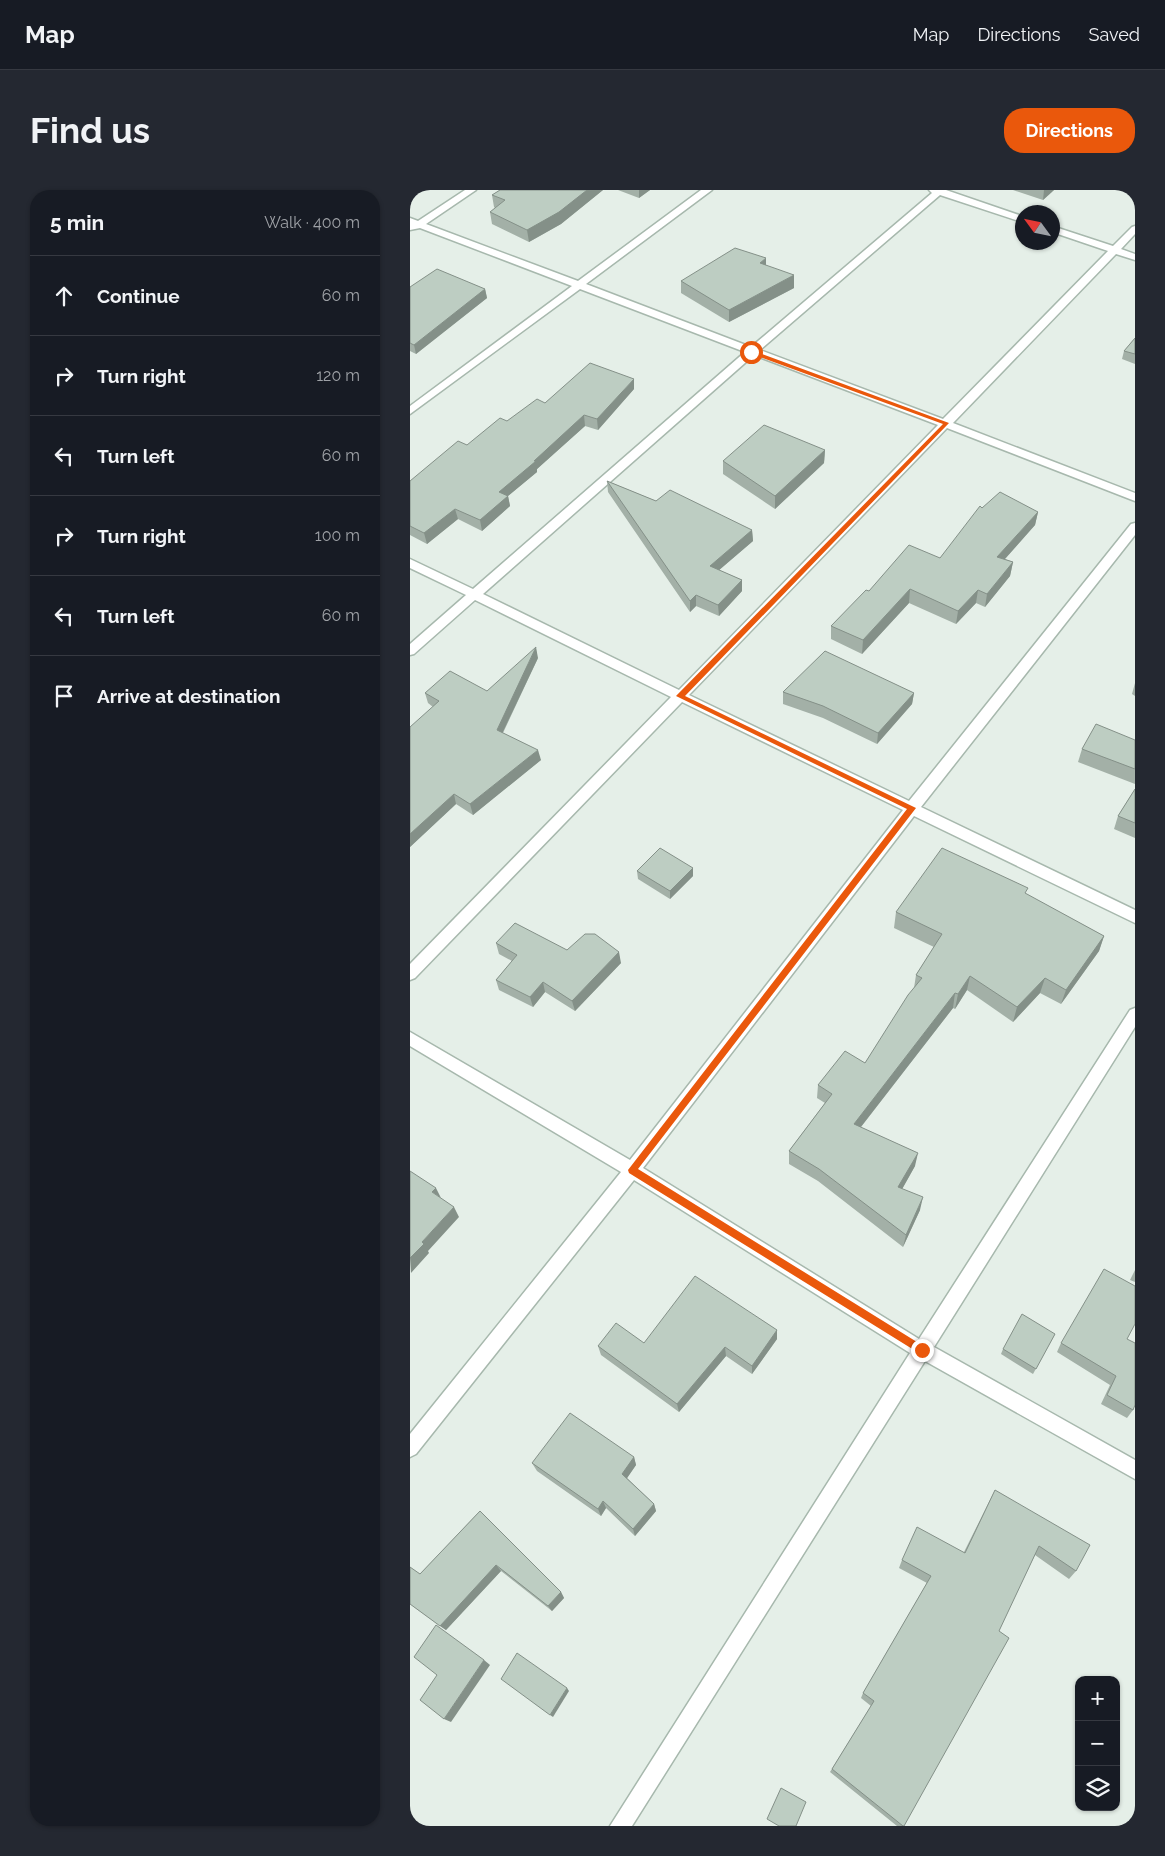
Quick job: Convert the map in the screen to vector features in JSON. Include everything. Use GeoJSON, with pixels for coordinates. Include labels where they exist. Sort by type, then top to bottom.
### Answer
{"type":"FeatureCollection","features":[{"type":"Feature","properties":{"kind":"street"},"geometry":{"type":"LineString","coordinates":[[413,225],[471,190]]}},
{"type":"Feature","properties":{"kind":"street"},"geometry":{"type":"LineString","coordinates":[[410,411],[706,190]]}},
{"type":"Feature","properties":{"kind":"street"},"geometry":{"type":"LineString","coordinates":[[410,651],[473,594],[938,191],[1015,217]]}},
{"type":"Feature","properties":{"kind":"street"},"geometry":{"type":"LineString","coordinates":[[413,225],[946,423],[1135,497]]}},
{"type":"Feature","properties":{"kind":"street"},"geometry":{"type":"LineString","coordinates":[[410,974],[1135,230]]}},
{"type":"Feature","properties":{"kind":"street"},"geometry":{"type":"LineString","coordinates":[[1060,232],[1135,257]]}},
{"type":"Feature","properties":{"kind":"street"},"geometry":{"type":"LineString","coordinates":[[410,1448],[632,1170],[912,808],[1135,528]]}},
{"type":"Feature","properties":{"kind":"street"},"geometry":{"type":"LineString","coordinates":[[410,562],[680,696],[1135,917]]}},
{"type":"Feature","properties":{"kind":"street"},"geometry":{"type":"LineString","coordinates":[[620,1826],[1135,1014]]}},
{"type":"Feature","properties":{"kind":"street"},"geometry":{"type":"LineString","coordinates":[[410,1038],[632,1170],[922,1350],[1135,1470]]}},
{"type":"Feature","properties":{"kind":"building"},"geometry":{"type":"Polygon","coordinates":[[[500,190],[587,190],[559,212],[527,230],[490,212],[505,200],[492,195],[500,190]]]}},
{"type":"Feature","properties":{"kind":"building"},"geometry":{"type":"Polygon","coordinates":[[[735,248],[766,258],[760,263],[794,275],[729,310],[681,281],[735,248]]]}},
{"type":"Feature","properties":{"kind":"building"},"geometry":{"type":"Polygon","coordinates":[[[437,269],[485,289],[414,345],[410,343],[410,287],[437,269]]]}},
{"type":"Feature","properties":{"kind":"building"},"geometry":{"type":"Polygon","coordinates":[[[1135,338],[1135,354],[1124,351],[1135,338]]]}},
{"type":"Feature","properties":{"kind":"building"},"geometry":{"type":"Polygon","coordinates":[[[590,363],[634,379],[597,419],[584,415],[534,461],[536,461],[499,492],[508,496],[480,520],[455,509],[424,533],[410,526],[410,481],[458,441],[467,445],[500,418],[507,421],[537,399],[545,403],[590,363]]]}},
{"type":"Feature","properties":{"kind":"building"},"geometry":{"type":"Polygon","coordinates":[[[764,425],[825,450],[775,496],[723,461],[764,425]]]}},
{"type":"Feature","properties":{"kind":"building"},"geometry":{"type":"Polygon","coordinates":[[[607,481],[656,501],[670,490],[752,530],[710,566],[742,580],[718,605],[696,595],[690,601],[607,481]]]}},
{"type":"Feature","properties":{"kind":"building"},"geometry":{"type":"Polygon","coordinates":[[[1000,492],[1038,512],[997,557],[1013,562],[987,594],[978,590],[958,611],[910,589],[863,640],[831,626],[866,590],[869,591],[909,545],[940,558],[980,506],[982,508],[1000,492]]]}},
{"type":"Feature","properties":{"kind":"building"},"geometry":{"type":"Polygon","coordinates":[[[536,647],[497,730],[538,750],[470,804],[454,794],[410,834],[410,727],[439,701],[425,693],[450,671],[487,691],[536,647]]]}},
{"type":"Feature","properties":{"kind":"building"},"geometry":{"type":"Polygon","coordinates":[[[825,651],[914,693],[878,733],[823,706],[783,692],[825,651]]]}},
{"type":"Feature","properties":{"kind":"building"},"geometry":{"type":"Polygon","coordinates":[[[1096,724],[1135,740],[1135,769],[1082,749],[1096,724]]]}},
{"type":"Feature","properties":{"kind":"building"},"geometry":{"type":"Polygon","coordinates":[[[1135,789],[1135,823],[1118,816],[1135,789]]]}},
{"type":"Feature","properties":{"kind":"building"},"geometry":{"type":"Polygon","coordinates":[[[660,848],[693,868],[670,891],[637,871],[660,848]]]}},
{"type":"Feature","properties":{"kind":"building"},"geometry":{"type":"Polygon","coordinates":[[[942,848],[1028,888],[1025,893],[1104,936],[1066,990],[1045,978],[1017,1007],[970,976],[958,994],[955,993],[854,1124],[918,1153],[898,1187],[923,1197],[906,1235],[819,1169],[789,1151],[832,1094],[818,1085],[845,1051],[865,1063],[908,995],[922,978],[916,975],[942,934],[896,912],[942,848]]]}},
{"type":"Feature","properties":{"kind":"building"},"geometry":{"type":"Polygon","coordinates":[[[515,923],[567,950],[585,934],[595,934],[619,952],[572,1001],[543,982],[530,997],[496,980],[517,955],[496,943],[515,923]]]}},
{"type":"Feature","properties":{"kind":"building"},"geometry":{"type":"Polygon","coordinates":[[[410,1171],[436,1188],[432,1192],[454,1207],[410,1258],[410,1171]]]}},
{"type":"Feature","properties":{"kind":"building"},"geometry":{"type":"Polygon","coordinates":[[[1104,1269],[1135,1286],[1135,1324],[1127,1339],[1135,1343],[1135,1405],[1133,1410],[1107,1395],[1116,1376],[1061,1343],[1104,1269]]]}},
{"type":"Feature","properties":{"kind":"building"},"geometry":{"type":"Polygon","coordinates":[[[695,1276],[777,1330],[752,1366],[725,1347],[677,1404],[598,1346],[616,1323],[644,1343],[695,1276]]]}},
{"type":"Feature","properties":{"kind":"building"},"geometry":{"type":"Polygon","coordinates":[[[1022,1314],[1055,1334],[1036,1369],[1003,1349],[1022,1314]]]}},
{"type":"Feature","properties":{"kind":"building"},"geometry":{"type":"Polygon","coordinates":[[[570,1413],[634,1457],[622,1474],[654,1504],[633,1529],[603,1501],[598,1509],[532,1463],[570,1413]]]}},
{"type":"Feature","properties":{"kind":"building"},"geometry":{"type":"Polygon","coordinates":[[[995,1490],[1090,1545],[1076,1571],[1039,1546],[999,1631],[1009,1638],[903,1826],[832,1769],[874,1701],[863,1693],[931,1576],[902,1560],[917,1527],[965,1553],[995,1490]]]}},
{"type":"Feature","properties":{"kind":"building"},"geometry":{"type":"Polygon","coordinates":[[[480,1511],[561,1592],[548,1606],[496,1565],[440,1626],[410,1604],[410,1567],[420,1574],[480,1511]]]}},
{"type":"Feature","properties":{"kind":"building"},"geometry":{"type":"Polygon","coordinates":[[[436,1625],[484,1660],[444,1719],[420,1700],[437,1675],[414,1657],[436,1625]]]}},
{"type":"Feature","properties":{"kind":"building"},"geometry":{"type":"Polygon","coordinates":[[[517,1653],[567,1688],[550,1715],[501,1679],[517,1653]]]}},
{"type":"Feature","properties":{"kind":"building"},"geometry":{"type":"Polygon","coordinates":[[[781,1788],[806,1802],[796,1826],[779,1826],[767,1819],[781,1788]]]}},
{"type":"Feature","properties":{"kind":"route"},"geometry":{"type":"LineString","coordinates":[[751,352],[946,423],[680,696],[912,808],[632,1170],[922,1350]]}}]}
